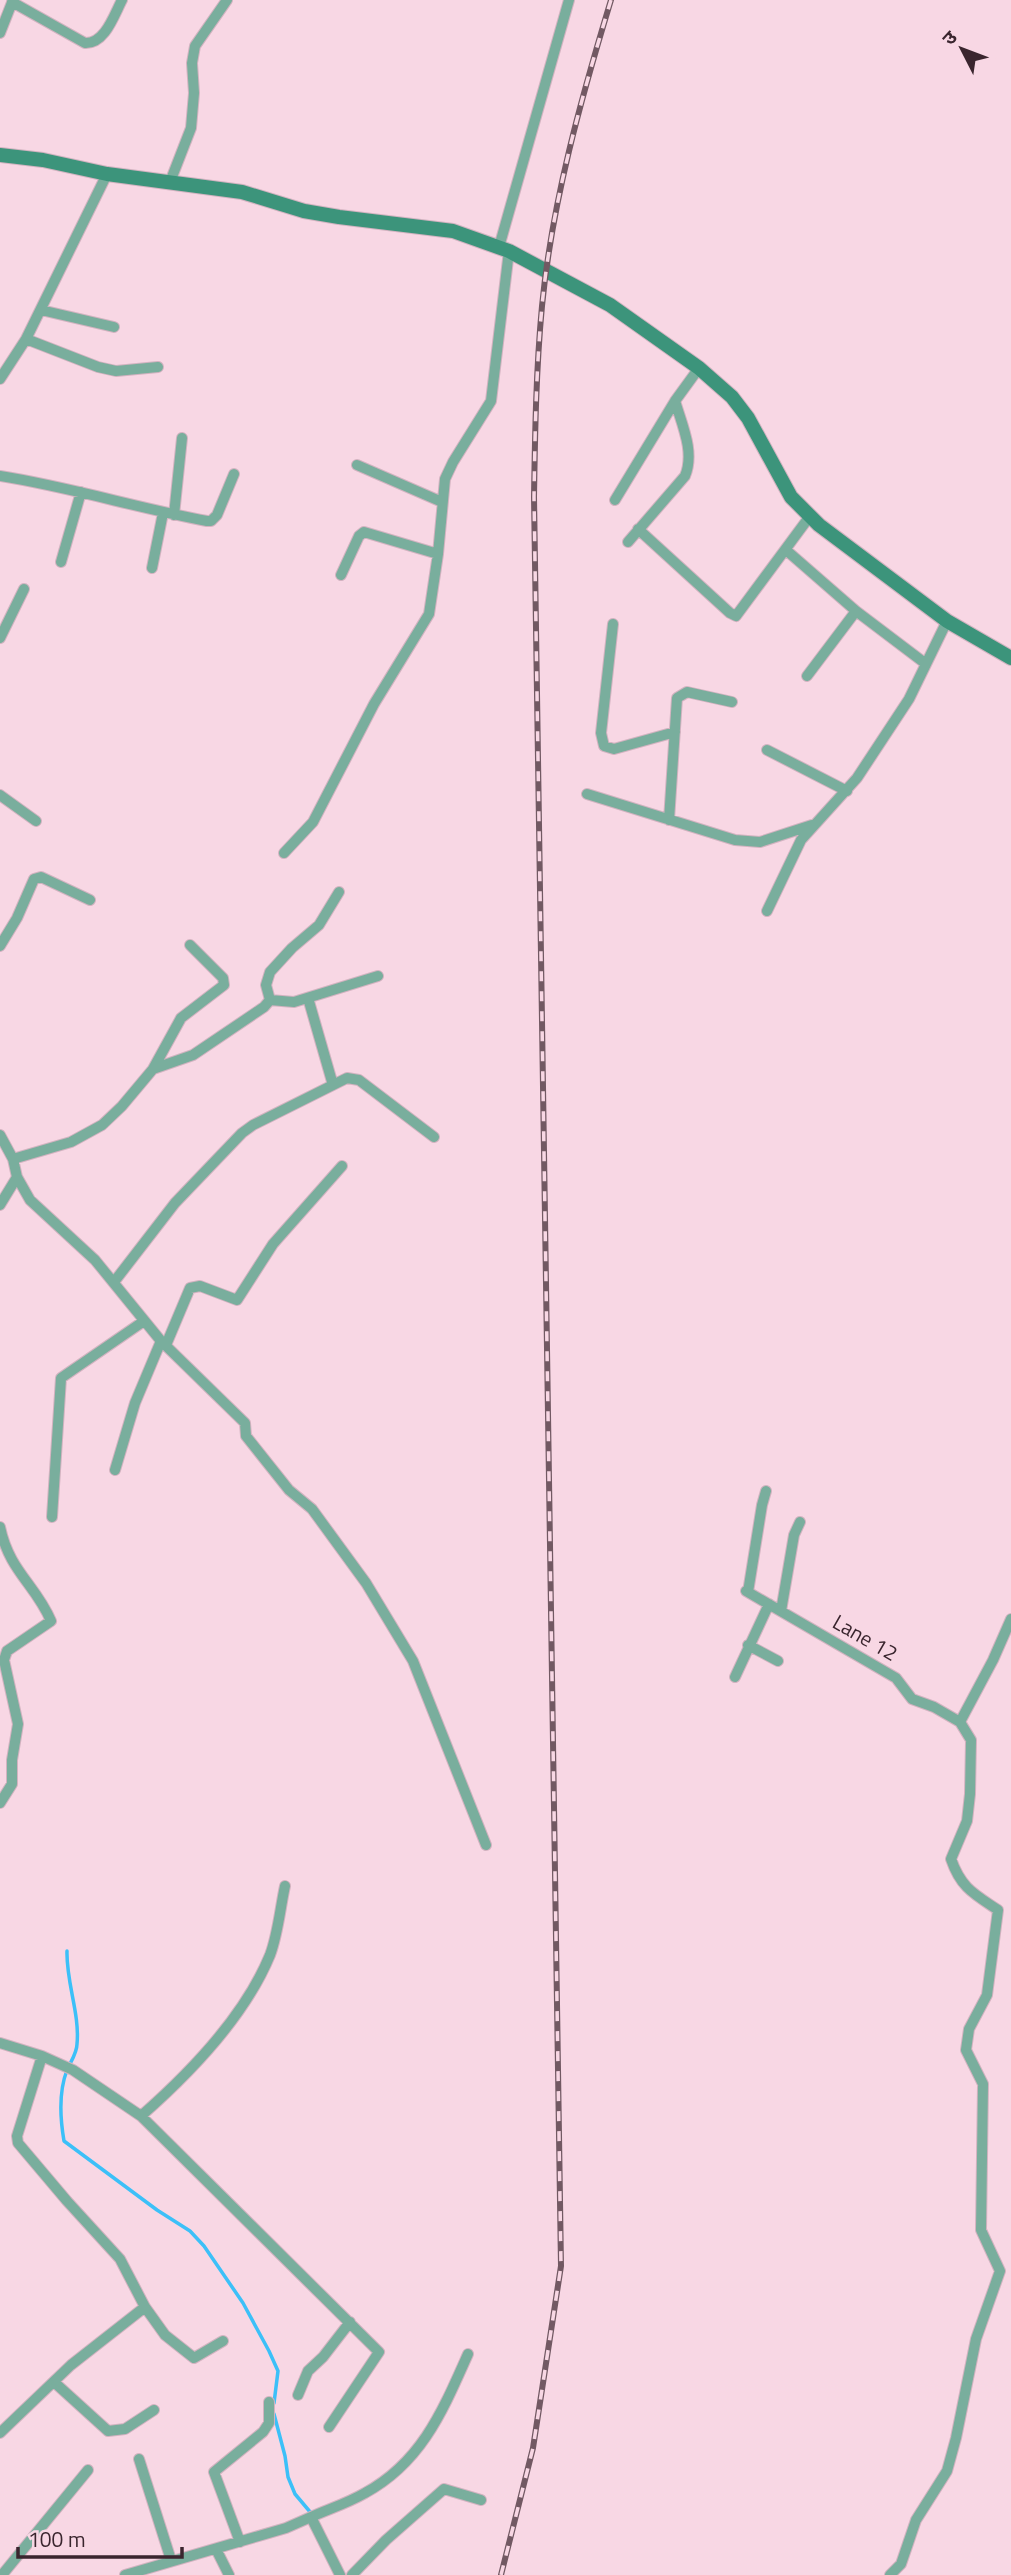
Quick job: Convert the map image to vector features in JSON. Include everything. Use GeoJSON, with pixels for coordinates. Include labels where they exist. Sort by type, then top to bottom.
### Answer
{"type":"FeatureCollection","features":[{"type":"Feature","properties":{"kind":"main road"},"geometry":{"type":"LineString","coordinates":[[0,155],[43,160],[107,174],[242,192],[304,211],[339,217],[453,231],[504,249],[610,304],[699,368],[732,397],[748,418],[792,497],[810,516],[947,621],[1011,658]]}},
{"type":"Feature","properties":{"kind":"street"},"geometry":{"type":"LineString","coordinates":[[0,33],[13,1],[85,43],[91,43],[103,35],[122,0]]}},
{"type":"Feature","properties":{"kind":"street"},"geometry":{"type":"LineString","coordinates":[[170,182],[191,128],[194,93],[192,63],[195,46],[227,0]]}},
{"type":"Feature","properties":{"kind":"street"},"geometry":{"type":"LineString","coordinates":[[285,853],[313,822],[374,704],[429,614],[445,479],[491,401],[504,249],[569,0]]}},
{"type":"Feature","properties":{"kind":"street"},"geometry":{"type":"LineString","coordinates":[[0,379],[5,361],[26,339],[107,174]]}},
{"type":"Feature","properties":{"kind":"street"},"geometry":{"type":"LineString","coordinates":[[41,310],[114,327]]}},
{"type":"Feature","properties":{"kind":"street"},"geometry":{"type":"LineString","coordinates":[[26,339],[116,372],[158,367]]}},
{"type":"Feature","properties":{"kind":"street"},"geometry":{"type":"LineString","coordinates":[[615,500],[675,401],[699,368]]}},
{"type":"Feature","properties":{"kind":"street"},"geometry":{"type":"LineString","coordinates":[[628,541],[685,476],[688,468],[688,446],[675,401]]}},
{"type":"Feature","properties":{"kind":"street"},"geometry":{"type":"LineString","coordinates":[[152,568],[169,514],[183,438]]}},
{"type":"Feature","properties":{"kind":"street"},"geometry":{"type":"LineString","coordinates":[[357,465],[442,502]]}},
{"type":"Feature","properties":{"kind":"street"},"geometry":{"type":"LineString","coordinates":[[0,476],[42,482],[207,521],[214,519],[234,474]]}},
{"type":"Feature","properties":{"kind":"street"},"geometry":{"type":"LineString","coordinates":[[61,562],[81,492]]}},
{"type":"Feature","properties":{"kind":"street"},"geometry":{"type":"LineString","coordinates":[[638,530],[736,616],[810,516]]}},
{"type":"Feature","properties":{"kind":"street"},"geometry":{"type":"LineString","coordinates":[[341,575],[359,536],[364,532],[438,554]]}},
{"type":"Feature","properties":{"kind":"street"},"geometry":{"type":"LineString","coordinates":[[786,550],[856,611],[926,664]]}},
{"type":"Feature","properties":{"kind":"street"},"geometry":{"type":"LineString","coordinates":[[0,638],[24,589]]}},
{"type":"Feature","properties":{"kind":"street"},"geometry":{"type":"LineString","coordinates":[[807,676],[856,611]]}},
{"type":"Feature","properties":{"kind":"street"},"geometry":{"type":"LineString","coordinates":[[766,911],[801,840],[847,791],[909,699],[947,621]]}},
{"type":"Feature","properties":{"kind":"street"},"geometry":{"type":"LineString","coordinates":[[613,624],[601,733],[604,746],[614,749],[675,732]]}},
{"type":"Feature","properties":{"kind":"street"},"geometry":{"type":"LineString","coordinates":[[669,820],[677,698],[682,693],[732,702]]}},
{"type":"Feature","properties":{"kind":"street"},"geometry":{"type":"LineString","coordinates":[[767,750],[847,791]]}},
{"type":"Feature","properties":{"kind":"street"},"geometry":{"type":"LineString","coordinates":[[587,794],[746,842],[760,842],[814,825]]}},
{"type":"Feature","properties":{"kind":"street"},"geometry":{"type":"LineString","coordinates":[[0,795],[36,821]]}},
{"type":"Feature","properties":{"kind":"street"},"geometry":{"type":"LineString","coordinates":[[0,946],[17,918],[34,879],[41,877],[90,900]]}},
{"type":"Feature","properties":{"kind":"street"},"geometry":{"type":"LineString","coordinates":[[270,1000],[266,985],[270,972],[319,925],[339,892]]}},
{"type":"Feature","properties":{"kind":"street"},"geometry":{"type":"LineString","coordinates":[[13,1159],[71,1142],[102,1125],[153,1069],[181,1018],[221,988],[225,982],[190,946]]}},
{"type":"Feature","properties":{"kind":"street"},"geometry":{"type":"LineString","coordinates":[[270,1000],[289,1003],[378,976]]}},
{"type":"Feature","properties":{"kind":"street"},"geometry":{"type":"LineString","coordinates":[[308,998],[333,1085]]}},
{"type":"Feature","properties":{"kind":"street"},"geometry":{"type":"LineString","coordinates":[[153,1069],[193,1055],[264,1007],[270,1000]]}},
{"type":"Feature","properties":{"kind":"street"},"geometry":{"type":"LineString","coordinates":[[114,1282],[175,1203],[242,1133],[333,1085],[351,1077],[359,1080],[434,1138]]}},
{"type":"Feature","properties":{"kind":"street"},"geometry":{"type":"LineString","coordinates":[[0,1135],[13,1159],[24,1192],[37,1209],[84,1249],[164,1343],[245,1423],[246,1436],[252,1444],[289,1490],[312,1509],[366,1583],[413,1661],[486,1845]]}},
{"type":"Feature","properties":{"kind":"street"},"geometry":{"type":"LineString","coordinates":[[115,1470],[135,1403],[190,1288],[200,1286],[237,1300],[273,1244],[342,1166]]}},
{"type":"Feature","properties":{"kind":"street"},"geometry":{"type":"LineString","coordinates":[[0,1205],[17,1177]]}},
{"type":"Feature","properties":{"kind":"street"},"geometry":{"type":"LineString","coordinates":[[52,1517],[61,1378],[144,1321]]}},
{"type":"Feature","properties":{"kind":"street","name":"Lane 12"},"geometry":{"type":"LineString","coordinates":[[766,1491],[747,1592],[896,1678],[912,1699],[934,1707],[960,1722]]}},
{"type":"Feature","properties":{"kind":"street"},"geometry":{"type":"LineString","coordinates":[[781,1611],[793,1535],[800,1522]]}},
{"type":"Feature","properties":{"kind":"street"},"geometry":{"type":"LineString","coordinates":[[0,1527],[11,1563],[46,1610],[51,1622],[7,1651],[4,1660],[5,1675],[18,1724],[12,1760],[12,1784],[0,1803]]}},
{"type":"Feature","properties":{"kind":"street"},"geometry":{"type":"LineString","coordinates":[[736,1677],[748,1645],[769,1604]]}},
{"type":"Feature","properties":{"kind":"street"},"geometry":{"type":"LineString","coordinates":[[890,2575],[901,2564],[916,2520],[947,2471],[976,2339],[1000,2271],[981,2230],[983,2084],[966,2050],[969,2029],[987,1996],[998,1910],[968,1891],[957,1877],[951,1860],[967,1821],[970,1794],[971,1740],[960,1722],[993,1661],[1011,1619]]}},
{"type":"Feature","properties":{"kind":"street"},"geometry":{"type":"LineString","coordinates":[[748,1645],[778,1661]]}},
{"type":"Feature","properties":{"kind":"street"},"geometry":{"type":"LineString","coordinates":[[141,2116],[179,2082],[248,1998],[270,1954],[285,1886]]}},
{"type":"Feature","properties":{"kind":"street"},"geometry":{"type":"LineString","coordinates":[[0,2043],[42,2056],[73,2070],[141,2116],[379,2352],[329,2427]]}},
{"type":"Feature","properties":{"kind":"street"},"geometry":{"type":"LineString","coordinates":[[42,2056],[17,2136],[18,2143],[120,2259],[145,2306],[165,2334],[194,2358],[223,2341]]}},
{"type":"Feature","properties":{"kind":"street"},"geometry":{"type":"LineString","coordinates":[[0,2433],[71,2365],[145,2306]]}},
{"type":"Feature","properties":{"kind":"street"},"geometry":{"type":"LineString","coordinates":[[298,2395],[308,2371],[323,2357],[350,2322]]}},
{"type":"Feature","properties":{"kind":"street"},"geometry":{"type":"LineString","coordinates":[[125,2575],[286,2528],[366,2493],[410,2459],[438,2420],[468,2354]]}},
{"type":"Feature","properties":{"kind":"street"},"geometry":{"type":"LineString","coordinates":[[54,2382],[108,2431],[125,2429],[154,2410]]}},
{"type":"Feature","properties":{"kind":"street"},"geometry":{"type":"LineString","coordinates":[[240,2542],[214,2472],[263,2432],[269,2423],[269,2402]]}},
{"type":"Feature","properties":{"kind":"street"},"geometry":{"type":"LineString","coordinates":[[139,2459],[170,2560]]}},
{"type":"Feature","properties":{"kind":"street"},"geometry":{"type":"LineString","coordinates":[[2,2575],[88,2470]]}},
{"type":"Feature","properties":{"kind":"street"},"geometry":{"type":"LineString","coordinates":[[352,2575],[386,2540],[444,2489],[481,2500]]}},
{"type":"Feature","properties":{"kind":"street"},"geometry":{"type":"LineString","coordinates":[[311,2517],[340,2575]]}},
{"type":"Feature","properties":{"kind":"street"},"geometry":{"type":"LineString","coordinates":[[216,2549],[229,2575]]}},
{"type":"Feature","properties":{"kind":"waterway"},"geometry":{"type":"LineString","coordinates":[[67,1951],[77,2033],[76,2051],[64,2078],[61,2096],[64,2141],[190,2231],[204,2246],[243,2303],[278,2371],[274,2403]]}},
{"type":"Feature","properties":{"kind":"waterway"},"geometry":{"type":"LineString","coordinates":[[274,2414],[288,2477],[295,2494],[311,2513]]}},
{"type":"Feature","properties":{"kind":"railway"},"geometry":{"type":"LineString","coordinates":[[501,2575],[533,2448],[561,2266],[534,497],[537,378],[542,306],[560,190],[611,0]]}}]}
